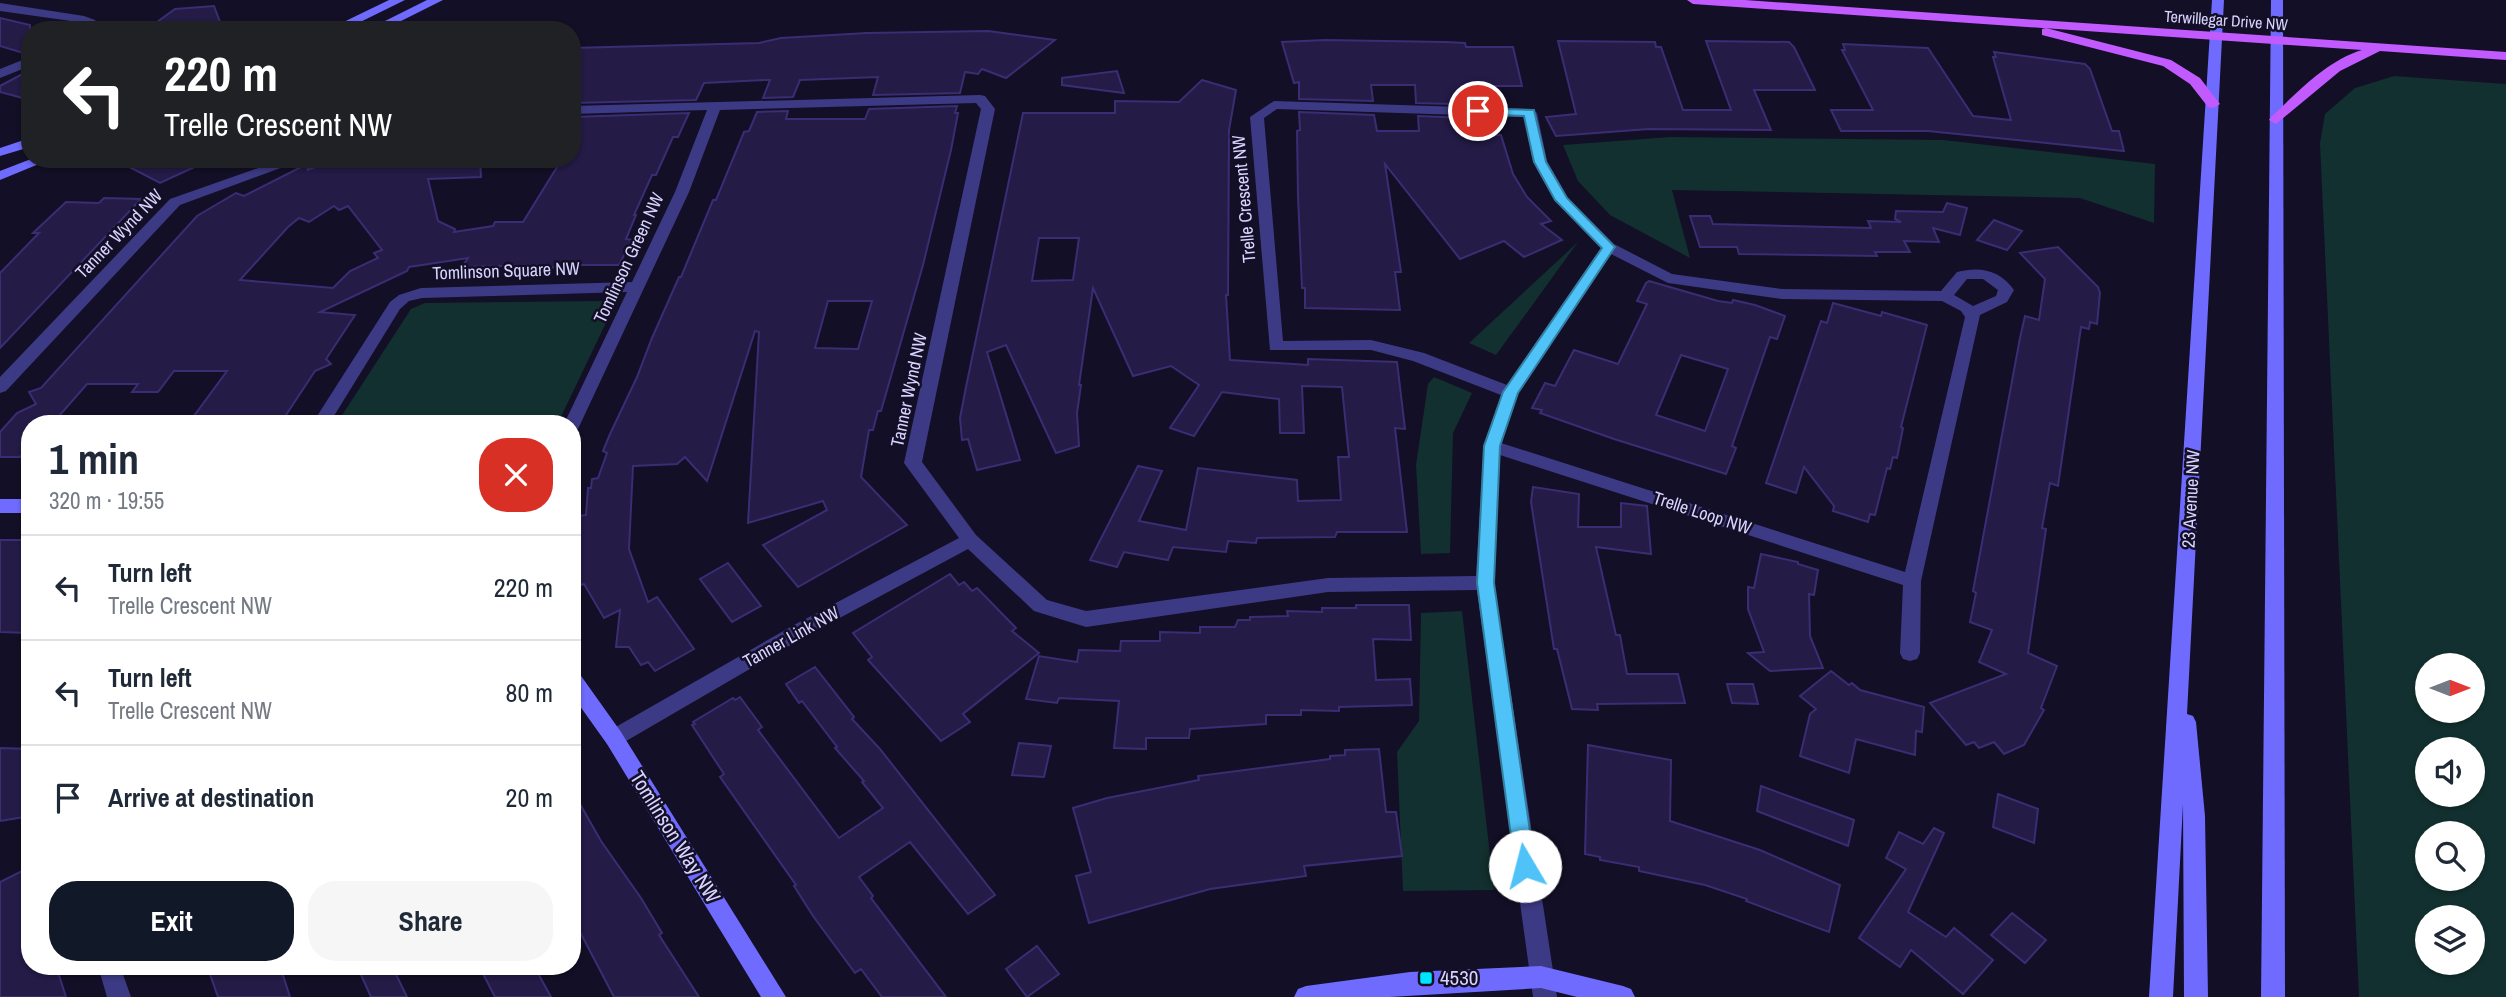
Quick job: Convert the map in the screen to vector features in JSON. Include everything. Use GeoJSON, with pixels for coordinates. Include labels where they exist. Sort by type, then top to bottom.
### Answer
{"type":"FeatureCollection","features":[{"type":"Feature","properties":{"kind":"main road"},"geometry":{"type":"LineString","coordinates":[[353,21],[399,0]]}},
{"type":"Feature","properties":{"kind":"main road"},"geometry":{"type":"LineString","coordinates":[[392,21],[437,0]]}},
{"type":"Feature","properties":{"kind":"main road","name":"Terwillegar Drive NW"},"geometry":{"type":"LineString","coordinates":[[1693,0],[2506,56]]}},
{"type":"Feature","properties":{"kind":"main road","name":"23 Avenue NW"},"geometry":{"type":"LineString","coordinates":[[2161,997],[2218,0]]}},
{"type":"Feature","properties":{"kind":"main road"},"geometry":{"type":"LineString","coordinates":[[2273,997],[2277,0]]}},
{"type":"Feature","properties":{"kind":"main road"},"geometry":{"type":"LineString","coordinates":[[1994,20],[2167,63],[2195,81],[2213,104]]}},
{"type":"Feature","properties":{"kind":"main road"},"geometry":{"type":"LineString","coordinates":[[2276,120],[2352,58],[2369,51],[2402,48]]}},
{"type":"Feature","properties":{"kind":"main road"},"geometry":{"type":"LineString","coordinates":[[0,152],[21,145]]}},
{"type":"Feature","properties":{"kind":"main road"},"geometry":{"type":"LineString","coordinates":[[0,176],[21,168]]}},
{"type":"Feature","properties":{"kind":"main road"},"geometry":{"type":"LineString","coordinates":[[0,506],[21,506]]}},
{"type":"Feature","properties":{"kind":"main road"},"geometry":{"type":"LineString","coordinates":[[2181,656],[2193,816],[2196,997]]}},
{"type":"Feature","properties":{"kind":"main road","name":"Tomlinson Way NW"},"geometry":{"type":"LineString","coordinates":[[581,692],[614,738],[774,997]]}},
{"type":"Feature","properties":{"kind":"main road"},"geometry":{"type":"LineString","coordinates":[[1306,997],[1410,983],[1543,987],[1623,997]]}},
{"type":"Feature","properties":{"kind":"street"},"geometry":{"type":"LineString","coordinates":[[0,7],[86,21]]}},
{"type":"Feature","properties":{"kind":"street"},"geometry":{"type":"LineString","coordinates":[[0,74],[21,65]]}},
{"type":"Feature","properties":{"kind":"street","name":"Tanner Wynd NW"},"geometry":{"type":"LineString","coordinates":[[581,110],[979,99],[988,109],[913,463],[970,540],[1041,606],[1086,619],[1328,585],[1485,583]]}},
{"type":"Feature","properties":{"kind":"street","name":"Trelle Crescent NW"},"geometry":{"type":"LineString","coordinates":[[1510,392],[1418,357],[1371,345],[1276,346],[1257,117],[1274,105],[1530,113],[1540,162],[1562,200],[1609,247]]}},
{"type":"Feature","properties":{"kind":"street","name":"Tomlinson Green NW"},"geometry":{"type":"LineString","coordinates":[[577,415],[682,192],[715,107]]}},
{"type":"Feature","properties":{"kind":"street","name":"Tanner Wynd NW"},"geometry":{"type":"LineString","coordinates":[[0,387],[175,202],[272,168]]}},
{"type":"Feature","properties":{"kind":"street"},"geometry":{"type":"LineString","coordinates":[[1543,987],[1485,583],[1492,446],[1510,392],[1609,247],[1668,278],[1782,294],[1945,296],[1958,300],[1972,313],[1973,328],[1912,581],[1910,653]]}},
{"type":"Feature","properties":{"kind":"street"},"geometry":{"type":"LineString","coordinates":[[1945,296],[1962,275],[1977,273],[2000,281],[2006,290],[2002,299],[1972,313]]}},
{"type":"Feature","properties":{"kind":"street","name":"Tomlinson Square NW"},"geometry":{"type":"LineString","coordinates":[[326,415],[395,306],[404,298],[421,293],[636,287]]}},
{"type":"Feature","properties":{"kind":"street","name":"Trelle Loop NW"},"geometry":{"type":"LineString","coordinates":[[1492,446],[1912,581]]}},
{"type":"Feature","properties":{"kind":"street","name":"Tanner Link NW"},"geometry":{"type":"LineString","coordinates":[[614,738],[802,630],[970,540]]}},
{"type":"Feature","properties":{"kind":"street"},"geometry":{"type":"LineString","coordinates":[[112,975],[119,997]]}},
{"type":"Feature","properties":{"kind":"green space"},"geometry":{"type":"Polygon","coordinates":[[[2394,76],[2506,84],[2506,997],[2359,997],[2320,143],[2325,114],[2355,88],[2394,76]]]}},
{"type":"Feature","properties":{"kind":"green space"},"geometry":{"type":"Polygon","coordinates":[[[1670,137],[1943,140],[2155,164],[2154,223],[2080,198],[1672,190],[1690,258],[1610,215],[1578,181],[1563,145],[1670,137]]]}},
{"type":"Feature","properties":{"kind":"green space"},"geometry":{"type":"Polygon","coordinates":[[[1578,242],[1496,355],[1469,343],[1578,242]]]}},
{"type":"Feature","properties":{"kind":"green space"},"geometry":{"type":"Polygon","coordinates":[[[606,301],[614,306],[562,415],[342,415],[411,309],[425,303],[606,301]]]}},
{"type":"Feature","properties":{"kind":"green space"},"geometry":{"type":"Polygon","coordinates":[[[1434,377],[1472,393],[1453,433],[1450,553],[1421,554],[1416,465],[1428,384],[1434,377]]]}},
{"type":"Feature","properties":{"kind":"green space"},"geometry":{"type":"Polygon","coordinates":[[[1462,611],[1494,890],[1403,891],[1397,752],[1419,721],[1421,613],[1462,611]]]}},
{"type":"Feature","properties":{"kind":"building"},"geometry":{"type":"Polygon","coordinates":[[[214,6],[220,21],[158,21],[175,9],[214,6]]]}},
{"type":"Feature","properties":{"kind":"building"},"geometry":{"type":"Polygon","coordinates":[[[0,18],[21,23],[21,52],[0,46],[0,18]]]}},
{"type":"Feature","properties":{"kind":"building"},"geometry":{"type":"Polygon","coordinates":[[[988,31],[1055,40],[1006,78],[982,69],[978,74],[965,72],[960,93],[873,95],[878,77],[800,80],[793,97],[763,98],[770,80],[764,80],[704,83],[696,100],[581,103],[581,48],[759,43],[781,38],[988,31]]]}},
{"type":"Feature","properties":{"kind":"building"},"geometry":{"type":"Polygon","coordinates":[[[1558,41],[1655,42],[1656,47],[1661,47],[1683,110],[1731,110],[1706,41],[1789,42],[1815,90],[1754,90],[1771,130],[1649,129],[1556,136],[1546,117],[1576,114],[1558,41]]]}},
{"type":"Feature","properties":{"kind":"building"},"geometry":{"type":"Polygon","coordinates":[[[1282,42],[1445,42],[1465,43],[1466,47],[1513,47],[1522,86],[1487,86],[1490,105],[1416,103],[1415,85],[1371,85],[1373,101],[1299,99],[1299,82],[1294,83],[1282,42]]]}},
{"type":"Feature","properties":{"kind":"building"},"geometry":{"type":"Polygon","coordinates":[[[1843,44],[1928,48],[1973,116],[2011,120],[1993,57],[1996,57],[1994,52],[2085,64],[2090,69],[2112,131],[2119,131],[2124,151],[1928,131],[1841,131],[1831,110],[1873,110],[1842,50],[1845,50],[1843,44]]]}},
{"type":"Feature","properties":{"kind":"building"},"geometry":{"type":"Polygon","coordinates":[[[1117,71],[1124,93],[1062,85],[1062,78],[1117,71]]]}},
{"type":"Feature","properties":{"kind":"building"},"geometry":{"type":"Polygon","coordinates":[[[21,75],[21,98],[0,92],[0,86],[21,75]]]}},
{"type":"Feature","properties":{"kind":"building"},"geometry":{"type":"Polygon","coordinates":[[[1202,80],[1236,90],[1229,130],[1226,295],[1230,360],[1308,365],[1308,359],[1397,362],[1405,429],[1395,428],[1407,532],[1337,532],[1335,537],[1257,538],[1256,543],[1228,541],[1226,552],[1173,547],[1168,560],[1124,552],[1117,567],[1090,560],[1138,466],[1162,471],[1139,521],[1186,530],[1198,468],[1297,480],[1298,501],[1341,500],[1338,457],[1349,457],[1342,387],[1302,386],[1304,433],[1280,433],[1279,399],[1222,392],[1194,436],[1170,428],[1199,385],[1171,366],[1133,376],[1093,288],[1079,385],[1079,446],[1056,453],[1006,345],[987,352],[1020,460],[977,470],[968,439],[962,440],[960,418],[1023,113],[1115,113],[1115,101],[1179,102],[1202,80]],[[1039,238],[1032,281],[1073,280],[1079,238],[1039,238]]]}},
{"type":"Feature","properties":{"kind":"building"},"geometry":{"type":"Polygon","coordinates":[[[957,106],[955,113],[958,113],[923,265],[881,411],[878,411],[873,430],[869,430],[861,477],[907,525],[798,587],[763,545],[827,510],[823,501],[748,523],[759,332],[755,331],[707,481],[685,457],[677,464],[633,466],[629,549],[648,602],[657,597],[694,649],[655,671],[648,662],[641,665],[629,647],[616,647],[620,610],[604,618],[584,584],[581,585],[581,516],[586,515],[588,488],[591,488],[592,479],[598,478],[607,453],[603,451],[610,434],[744,132],[749,131],[757,112],[788,111],[786,119],[865,119],[869,109],[957,106]],[[828,301],[815,348],[858,349],[872,301],[828,301]]]}},
{"type":"Feature","properties":{"kind":"building"},"geometry":{"type":"Polygon","coordinates":[[[1299,112],[1374,115],[1377,131],[1419,131],[1418,116],[1493,119],[1496,135],[1501,135],[1513,174],[1527,197],[1551,221],[1541,224],[1562,240],[1524,257],[1504,241],[1460,259],[1385,164],[1401,272],[1395,272],[1400,310],[1305,308],[1298,196],[1299,112]]]}},
{"type":"Feature","properties":{"kind":"building"},"geometry":{"type":"Polygon","coordinates":[[[689,113],[678,137],[673,137],[656,175],[652,175],[626,239],[632,240],[619,265],[577,265],[576,268],[539,267],[540,265],[462,267],[468,258],[409,267],[407,271],[320,312],[355,315],[326,359],[331,364],[315,371],[286,415],[195,415],[227,371],[174,371],[158,392],[132,392],[138,384],[87,384],[60,415],[21,415],[21,456],[0,457],[0,432],[17,413],[36,404],[29,392],[41,388],[197,216],[236,193],[244,196],[299,168],[480,168],[481,177],[428,179],[438,221],[455,229],[454,232],[493,226],[495,222],[523,222],[556,168],[581,168],[581,117],[689,113]],[[334,206],[309,222],[299,218],[240,280],[333,288],[350,271],[378,258],[374,253],[382,250],[348,206],[339,210],[334,206]]]}},
{"type":"Feature","properties":{"kind":"building"},"geometry":{"type":"Polygon","coordinates":[[[131,168],[192,168],[160,183],[131,168]]]}},
{"type":"Feature","properties":{"kind":"building"},"geometry":{"type":"Polygon","coordinates":[[[104,198],[141,199],[0,348],[0,273],[39,233],[33,233],[66,202],[99,203],[104,198]]]}},
{"type":"Feature","properties":{"kind":"building"},"geometry":{"type":"Polygon","coordinates":[[[1947,203],[1967,208],[1960,235],[1933,228],[1939,242],[1904,241],[1910,252],[1875,252],[1877,256],[1739,254],[1737,247],[1700,247],[1690,216],[1710,216],[1713,224],[1871,228],[1868,221],[1901,222],[1895,219],[1896,211],[1943,212],[1947,203]]]}},
{"type":"Feature","properties":{"kind":"building"},"geometry":{"type":"Polygon","coordinates":[[[1994,220],[2022,231],[2007,250],[1977,240],[1994,220]]]}},
{"type":"Feature","properties":{"kind":"building"},"geometry":{"type":"Polygon","coordinates":[[[2058,247],[2098,287],[2100,293],[2097,324],[2090,322],[2089,329],[2081,327],[2058,486],[2050,483],[2042,528],[2046,529],[2028,653],[2057,666],[2041,708],[2044,710],[2024,745],[2004,754],[1994,742],[1979,748],[1974,742],[1966,745],[1930,703],[2006,674],[1979,662],[1992,630],[1970,622],[1976,593],[1973,591],[2025,316],[2039,320],[2045,279],[2020,253],[2058,247]]]}},
{"type":"Feature","properties":{"kind":"building"},"geometry":{"type":"Polygon","coordinates":[[[1649,281],[1718,301],[1732,303],[1733,300],[1755,305],[1785,316],[1777,339],[1770,337],[1732,446],[1736,448],[1726,474],[1614,439],[1532,408],[1545,383],[1555,386],[1574,350],[1618,364],[1647,304],[1637,301],[1649,281]],[[1681,355],[1656,415],[1705,431],[1728,369],[1681,355]]]}},
{"type":"Feature","properties":{"kind":"building"},"geometry":{"type":"Polygon","coordinates":[[[1833,303],[1881,316],[1882,312],[1927,325],[1901,427],[1903,428],[1897,458],[1893,457],[1890,469],[1887,468],[1875,515],[1870,514],[1868,522],[1833,511],[1834,506],[1804,467],[1796,493],[1766,483],[1821,321],[1827,323],[1833,303]]]}},
{"type":"Feature","properties":{"kind":"building"},"geometry":{"type":"Polygon","coordinates":[[[1533,487],[1579,494],[1578,527],[1621,527],[1621,503],[1647,506],[1651,554],[1596,547],[1616,635],[1620,635],[1627,674],[1678,674],[1685,703],[1597,704],[1598,710],[1572,709],[1557,649],[1554,649],[1531,502],[1533,487]]]}},
{"type":"Feature","properties":{"kind":"building"},"geometry":{"type":"Polygon","coordinates":[[[0,540],[21,540],[21,633],[0,632],[0,540]]]}},
{"type":"Feature","properties":{"kind":"building"},"geometry":{"type":"Polygon","coordinates":[[[1761,554],[1798,562],[1818,570],[1814,595],[1809,594],[1810,636],[1823,668],[1770,671],[1748,653],[1764,652],[1748,609],[1748,587],[1754,588],[1761,554]]]}},
{"type":"Feature","properties":{"kind":"building"},"geometry":{"type":"Polygon","coordinates":[[[728,563],[761,606],[732,622],[700,579],[728,563]]]}},
{"type":"Feature","properties":{"kind":"building"},"geometry":{"type":"Polygon","coordinates":[[[950,574],[959,585],[964,582],[972,591],[977,588],[1016,628],[1012,631],[1039,653],[963,714],[970,722],[941,741],[868,660],[872,657],[853,633],[950,574]]]}},
{"type":"Feature","properties":{"kind":"building"},"geometry":{"type":"Polygon","coordinates":[[[1356,605],[1409,605],[1411,640],[1373,639],[1376,680],[1410,679],[1412,705],[1339,707],[1339,711],[1301,710],[1301,715],[1266,715],[1266,724],[1190,729],[1189,738],[1146,738],[1146,749],[1114,748],[1119,701],[1059,698],[1057,703],[1026,699],[1039,656],[1077,662],[1079,650],[1120,651],[1121,641],[1160,641],[1160,632],[1200,633],[1200,627],[1235,627],[1238,620],[1250,620],[1250,617],[1288,616],[1287,611],[1322,612],[1322,608],[1356,608],[1356,605]]]}},
{"type":"Feature","properties":{"kind":"building"},"geometry":{"type":"Polygon","coordinates":[[[815,667],[854,717],[852,719],[880,749],[995,895],[968,914],[910,842],[859,877],[873,896],[871,898],[946,997],[882,997],[861,969],[855,973],[813,916],[794,886],[796,885],[720,777],[724,774],[692,725],[733,698],[735,700],[740,697],[762,727],[758,730],[839,838],[883,808],[802,701],[799,703],[786,684],[815,667]]]}},
{"type":"Feature","properties":{"kind":"building"},"geometry":{"type":"Polygon","coordinates":[[[1831,671],[1860,690],[1924,707],[1922,732],[1916,731],[1915,755],[1856,739],[1849,773],[1800,756],[1810,714],[1816,709],[1800,696],[1831,671]]]}},
{"type":"Feature","properties":{"kind":"building"},"geometry":{"type":"Polygon","coordinates":[[[1727,684],[1753,684],[1758,704],[1732,703],[1727,684]]]}},
{"type":"Feature","properties":{"kind":"building"},"geometry":{"type":"Polygon","coordinates":[[[1019,743],[1051,746],[1044,777],[1012,775],[1019,743]]]}},
{"type":"Feature","properties":{"kind":"building"},"geometry":{"type":"Polygon","coordinates":[[[1588,745],[1671,760],[1670,821],[1760,850],[1840,885],[1829,932],[1705,885],[1639,871],[1639,867],[1600,860],[1600,857],[1585,854],[1588,745]]]}},
{"type":"Feature","properties":{"kind":"building"},"geometry":{"type":"Polygon","coordinates":[[[0,748],[21,749],[21,818],[0,821],[0,748]]]}},
{"type":"Feature","properties":{"kind":"building"},"geometry":{"type":"Polygon","coordinates":[[[1379,749],[1386,812],[1396,812],[1402,856],[1304,866],[1306,876],[1210,889],[1089,923],[1076,876],[1091,872],[1073,808],[1107,798],[1199,780],[1198,776],[1330,759],[1330,756],[1345,755],[1345,750],[1379,749]]]}},
{"type":"Feature","properties":{"kind":"building"},"geometry":{"type":"Polygon","coordinates":[[[1761,786],[1854,820],[1848,846],[1757,811],[1761,786]]]}},
{"type":"Feature","properties":{"kind":"building"},"geometry":{"type":"Polygon","coordinates":[[[1998,794],[2038,809],[2034,843],[1993,827],[1998,794]]]}},
{"type":"Feature","properties":{"kind":"building"},"geometry":{"type":"Polygon","coordinates":[[[581,806],[601,841],[641,898],[662,933],[659,935],[699,997],[614,997],[581,934],[581,806]]]}},
{"type":"Feature","properties":{"kind":"building"},"geometry":{"type":"Polygon","coordinates":[[[1934,828],[1944,833],[1908,912],[1946,937],[1954,928],[1993,960],[1963,994],[1911,950],[1900,967],[1859,938],[1906,869],[1886,858],[1899,832],[1923,844],[1934,828]]]}},
{"type":"Feature","properties":{"kind":"building"},"geometry":{"type":"Polygon","coordinates":[[[21,872],[21,975],[59,975],[66,997],[0,997],[0,882],[21,872]]]}},
{"type":"Feature","properties":{"kind":"building"},"geometry":{"type":"Polygon","coordinates":[[[2012,913],[2046,940],[2025,963],[1991,935],[2012,913]]]}},
{"type":"Feature","properties":{"kind":"building"},"geometry":{"type":"Polygon","coordinates":[[[1037,946],[1059,974],[1027,997],[1006,969],[1037,946]]]}},
{"type":"Feature","properties":{"kind":"building"},"geometry":{"type":"Polygon","coordinates":[[[210,975],[283,975],[290,997],[218,997],[210,975]]]}},
{"type":"Feature","properties":{"kind":"building"},"geometry":{"type":"Polygon","coordinates":[[[361,975],[396,975],[407,997],[371,997],[361,975]]]}},
{"type":"Feature","properties":{"kind":"building"},"geometry":{"type":"Polygon","coordinates":[[[484,975],[539,975],[551,997],[495,997],[484,975]]]}},
{"type":"Feature","properties":{"kind":"place","name":"4530"},"geometry":{"type":"Point","coordinates":[1426,978]}},
{"type":"Feature","properties":{"kind":"route"},"geometry":{"type":"LineString","coordinates":[[1478,111],[1530,113],[1540,162],[1562,200],[1609,247],[1510,392],[1492,446],[1485,583],[1525,866]]}}]}
